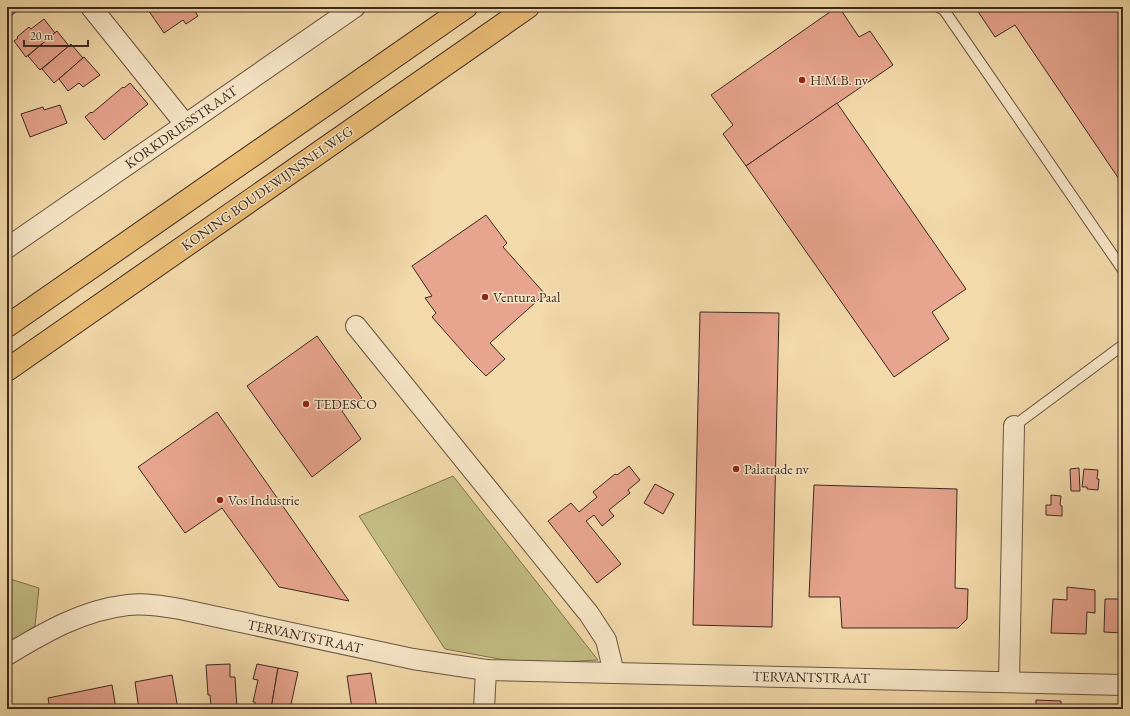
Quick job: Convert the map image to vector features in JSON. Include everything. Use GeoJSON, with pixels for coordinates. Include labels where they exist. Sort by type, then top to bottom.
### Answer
{"type":"FeatureCollection","features":[{"type":"Feature","properties":{"kind":"highway"},"geometry":{"type":"LineString","coordinates":[[7,326],[466,7]]}},
{"type":"Feature","properties":{"kind":"highway","name":"KONING BOUDEWIJNSNELWEG"},"geometry":{"type":"LineString","coordinates":[[7,370],[528,7]]}},
{"type":"Feature","properties":{"kind":"street"},"geometry":{"type":"LineString","coordinates":[[91,7],[185,124]]}},
{"type":"Feature","properties":{"kind":"street","name":"KORKDRIESSTRAAT"},"geometry":{"type":"LineString","coordinates":[[7,248],[355,7]]}},
{"type":"Feature","properties":{"kind":"street"},"geometry":{"type":"LineString","coordinates":[[356,326],[589,614],[606,640],[614,673]]}},
{"type":"Feature","properties":{"kind":"street"},"geometry":{"type":"LineString","coordinates":[[1009,682],[1014,426]]}},
{"type":"Feature","properties":{"kind":"street","name":"TERVANTSTRAAT"},"geometry":{"type":"LineString","coordinates":[[7,655],[56,627],[84,614],[106,608],[129,605],[154,605],[180,609],[413,659],[486,670],[1123,685]]}},
{"type":"Feature","properties":{"kind":"street"},"geometry":{"type":"LineString","coordinates":[[484,709],[486,670]]}},
{"type":"Feature","properties":{"kind":"lane"},"geometry":{"type":"LineString","coordinates":[[939,7],[944,10],[1123,270]]}},
{"type":"Feature","properties":{"kind":"lane"},"geometry":{"type":"LineString","coordinates":[[1014,426],[1123,345]]}},
{"type":"Feature","properties":{"kind":"shaded area"},"geometry":{"type":"Polygon","coordinates":[[[453,476],[598,660],[560,662],[505,660],[445,649],[359,516],[453,476]]]}},
{"type":"Feature","properties":{"kind":"shaded area"},"geometry":{"type":"Polygon","coordinates":[[[7,578],[39,588],[35,626],[7,644],[7,578]]]}},
{"type":"Feature","properties":{"kind":"building"},"geometry":{"type":"Polygon","coordinates":[[[7,7],[22,7],[7,19],[7,7]]]}},
{"type":"Feature","properties":{"kind":"building"},"geometry":{"type":"Polygon","coordinates":[[[146,7],[192,7],[198,16],[186,24],[183,20],[164,33],[146,7]]]}},
{"type":"Feature","properties":{"kind":"building","name":"H.M.B. nv"},"geometry":{"type":"Polygon","coordinates":[[[839,7],[859,37],[870,31],[893,65],[746,166],[723,134],[733,125],[711,95],[839,7]]]}},
{"type":"Feature","properties":{"kind":"building"},"geometry":{"type":"Polygon","coordinates":[[[975,7],[1123,7],[1123,185],[1015,25],[995,37],[975,7]]]}},
{"type":"Feature","properties":{"kind":"building"},"geometry":{"type":"Polygon","coordinates":[[[44,19],[55,33],[26,57],[14,41],[29,27],[31,29],[44,19]]]}},
{"type":"Feature","properties":{"kind":"building"},"geometry":{"type":"Polygon","coordinates":[[[57,31],[69,46],[40,70],[28,56],[57,31]]]}},
{"type":"Feature","properties":{"kind":"building"},"geometry":{"type":"Polygon","coordinates":[[[71,44],[83,58],[54,83],[42,69],[71,44]]]}},
{"type":"Feature","properties":{"kind":"building"},"geometry":{"type":"Polygon","coordinates":[[[84,57],[100,75],[83,87],[79,83],[68,91],[59,79],[84,57]]]}},
{"type":"Feature","properties":{"kind":"building"},"geometry":{"type":"Polygon","coordinates":[[[130,83],[148,104],[104,140],[85,117],[130,83]]]}},
{"type":"Feature","properties":{"kind":"building"},"geometry":{"type":"Polygon","coordinates":[[[837,103],[966,289],[932,312],[949,339],[894,377],[746,166],[837,103]]]}},
{"type":"Feature","properties":{"kind":"building"},"geometry":{"type":"Polygon","coordinates":[[[60,105],[67,123],[30,137],[21,114],[43,107],[44,110],[60,105]]]}},
{"type":"Feature","properties":{"kind":"building","name":"Ventura Paal"},"geometry":{"type":"Polygon","coordinates":[[[486,215],[507,243],[503,247],[545,294],[490,343],[505,359],[486,376],[432,317],[436,313],[425,298],[432,296],[412,266],[486,215]]]}},
{"type":"Feature","properties":{"kind":"building","name":"Palatrade nv"},"geometry":{"type":"Polygon","coordinates":[[[700,312],[779,313],[772,627],[693,625],[700,312]]]}},
{"type":"Feature","properties":{"kind":"building","name":"TEDESCO"},"geometry":{"type":"Polygon","coordinates":[[[317,336],[362,398],[342,411],[361,439],[312,477],[247,386],[317,336]]]}},
{"type":"Feature","properties":{"kind":"building","name":"Vos Industrie"},"geometry":{"type":"Polygon","coordinates":[[[217,412],[349,601],[279,587],[222,508],[185,533],[138,467],[217,412]]]}},
{"type":"Feature","properties":{"kind":"building"},"geometry":{"type":"Polygon","coordinates":[[[629,466],[640,480],[628,490],[630,493],[609,510],[614,516],[602,526],[594,515],[586,521],[621,564],[597,583],[548,521],[571,503],[579,512],[597,497],[593,492],[615,474],[617,475],[629,466]]]}},
{"type":"Feature","properties":{"kind":"building"},"geometry":{"type":"Polygon","coordinates":[[[1079,468],[1080,491],[1071,491],[1070,469],[1079,468]]]}},
{"type":"Feature","properties":{"kind":"building"},"geometry":{"type":"Polygon","coordinates":[[[1084,469],[1098,470],[1098,490],[1082,487],[1084,469]]]}},
{"type":"Feature","properties":{"kind":"building"},"geometry":{"type":"Polygon","coordinates":[[[655,484],[674,494],[663,514],[644,503],[655,484]]]}},
{"type":"Feature","properties":{"kind":"building"},"geometry":{"type":"Polygon","coordinates":[[[814,485],[957,489],[955,588],[968,589],[967,619],[958,628],[842,628],[840,597],[809,597],[814,485]]]}},
{"type":"Feature","properties":{"kind":"building"},"geometry":{"type":"Polygon","coordinates":[[[1051,495],[1061,496],[1060,505],[1062,506],[1062,516],[1046,515],[1046,505],[1051,505],[1051,495]]]}},
{"type":"Feature","properties":{"kind":"building"},"geometry":{"type":"Polygon","coordinates":[[[1067,587],[1095,590],[1095,613],[1087,612],[1086,634],[1051,633],[1053,599],[1067,600],[1067,587]]]}},
{"type":"Feature","properties":{"kind":"building"},"geometry":{"type":"Polygon","coordinates":[[[1105,599],[1123,599],[1123,633],[1104,632],[1105,599]]]}},
{"type":"Feature","properties":{"kind":"building"},"geometry":{"type":"Polygon","coordinates":[[[230,664],[230,677],[235,677],[237,709],[216,709],[216,706],[211,706],[210,695],[208,695],[206,665],[230,664]]]}},
{"type":"Feature","properties":{"kind":"building"},"geometry":{"type":"Polygon","coordinates":[[[257,664],[278,668],[271,709],[255,709],[255,702],[253,702],[258,680],[253,679],[257,664]]]}},
{"type":"Feature","properties":{"kind":"building"},"geometry":{"type":"Polygon","coordinates":[[[278,668],[298,672],[290,709],[271,709],[278,668]]]}},
{"type":"Feature","properties":{"kind":"building"},"geometry":{"type":"Polygon","coordinates":[[[371,673],[377,709],[352,709],[347,676],[371,673]]]}},
{"type":"Feature","properties":{"kind":"building"},"geometry":{"type":"Polygon","coordinates":[[[172,675],[178,709],[139,709],[135,682],[172,675]]]}},
{"type":"Feature","properties":{"kind":"building"},"geometry":{"type":"Polygon","coordinates":[[[112,685],[116,709],[50,709],[48,698],[112,685]]]}},
{"type":"Feature","properties":{"kind":"building"},"geometry":{"type":"Polygon","coordinates":[[[1036,700],[1061,701],[1061,709],[1036,709],[1036,700]]]}},
{"type":"Feature","properties":{"kind":"place","name":"H.M.B. nv"},"geometry":{"type":"Point","coordinates":[802,80]}},
{"type":"Feature","properties":{"kind":"place","name":"Ventura Paal"},"geometry":{"type":"Point","coordinates":[485,297]}},
{"type":"Feature","properties":{"kind":"place","name":"TEDESCO"},"geometry":{"type":"Point","coordinates":[306,404]}},
{"type":"Feature","properties":{"kind":"place","name":"Palatrade nv"},"geometry":{"type":"Point","coordinates":[736,469]}},
{"type":"Feature","properties":{"kind":"place","name":"Vos Industrie"},"geometry":{"type":"Point","coordinates":[220,500]}}]}
